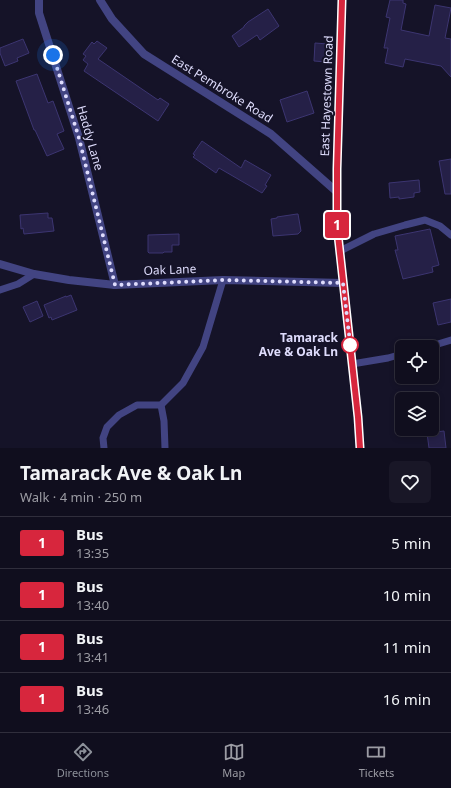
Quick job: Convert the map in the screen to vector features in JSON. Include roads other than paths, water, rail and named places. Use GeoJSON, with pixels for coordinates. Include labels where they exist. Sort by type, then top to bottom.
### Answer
{"type":"FeatureCollection","features":[{"type":"Feature","properties":{"kind":"street","name":"Haddy Lane"},"geometry":{"type":"LineString","coordinates":[[39,0],[39,13],[79,138],[115,285]]}},
{"type":"Feature","properties":{"kind":"street","name":"East Pembroke Road"},"geometry":{"type":"LineString","coordinates":[[100,0],[112,19],[144,54],[271,134],[337,192]]}},
{"type":"Feature","properties":{"kind":"street","name":"East Hayestown Road"},"geometry":{"type":"LineString","coordinates":[[342,0],[337,161],[337,226],[358,417],[360,448]]}},
{"type":"Feature","properties":{"kind":"street","name":"Oak Lane"},"geometry":{"type":"LineString","coordinates":[[0,264],[34,274],[68,280],[115,285],[224,280],[343,283]]}},
{"type":"Feature","properties":{"kind":"lane"},"geometry":{"type":"LineString","coordinates":[[340,251],[374,234],[425,220],[440,226],[451,235]]}},
{"type":"Feature","properties":{"kind":"lane"},"geometry":{"type":"LineString","coordinates":[[0,290],[18,284],[34,274]]}},
{"type":"Feature","properties":{"kind":"lane"},"geometry":{"type":"LineString","coordinates":[[104,448],[103,438],[107,427],[119,415],[137,405],[162,405],[183,383],[203,347],[224,280]]}},
{"type":"Feature","properties":{"kind":"lane"},"geometry":{"type":"LineString","coordinates":[[439,344],[451,340]]}},
{"type":"Feature","properties":{"kind":"lane"},"geometry":{"type":"LineString","coordinates":[[352,364],[395,356]]}},
{"type":"Feature","properties":{"kind":"lane"},"geometry":{"type":"LineString","coordinates":[[162,405],[165,448]]}},
{"type":"Feature","properties":{"kind":"place","name":"Tamarack Ave & Oak Ln"},"geometry":{"type":"Point","coordinates":[350,345]}}]}
